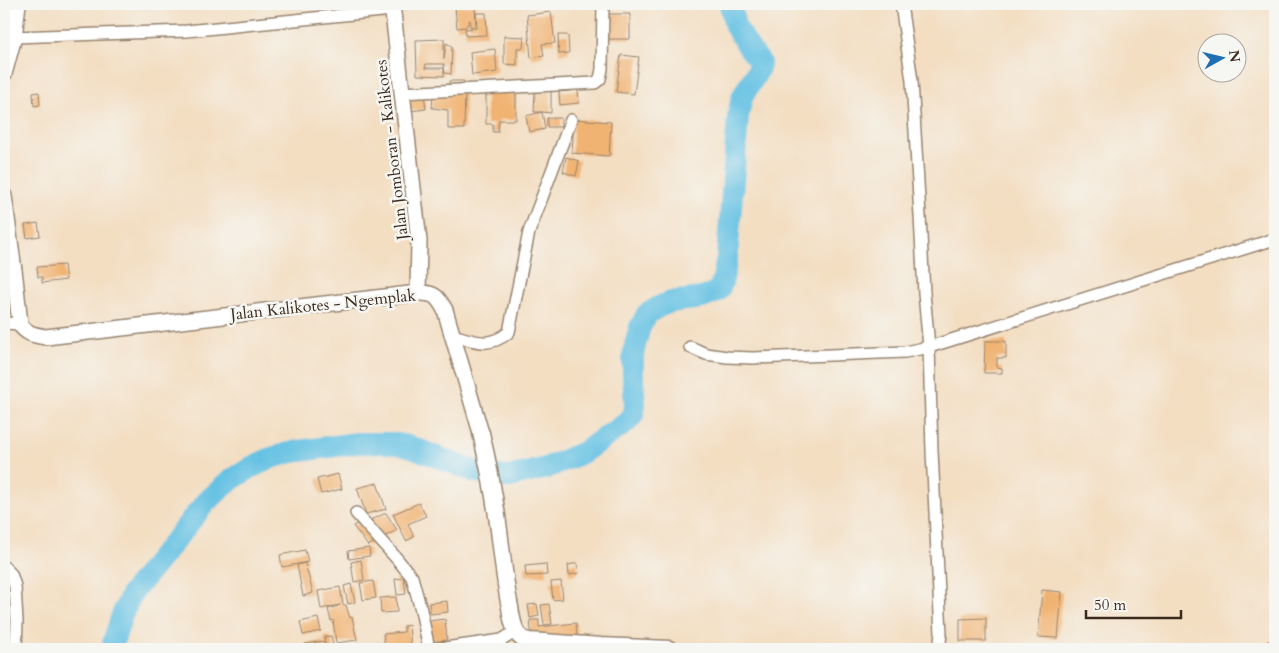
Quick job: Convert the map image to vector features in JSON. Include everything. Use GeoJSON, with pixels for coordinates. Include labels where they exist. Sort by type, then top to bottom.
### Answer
{"type":"FeatureCollection","features":[{"type":"Feature","properties":{"kind":"main road","name":"Jalan Kalikotes - Ngemplak"},"geometry":{"type":"LineString","coordinates":[[481,432],[491,477],[505,583],[516,631]]}},
{"type":"Feature","properties":{"kind":"main road"},"geometry":{"type":"LineString","coordinates":[[516,631],[522,639],[529,641],[601,648],[669,649]]}},
{"type":"Feature","properties":{"kind":"street"},"geometry":{"type":"LineString","coordinates":[[4,74],[14,37],[18,4]]}},
{"type":"Feature","properties":{"kind":"street"},"geometry":{"type":"LineString","coordinates":[[401,93],[595,83],[600,79],[602,64],[603,4]]}},
{"type":"Feature","properties":{"kind":"street"},"geometry":{"type":"LineString","coordinates":[[901,4],[912,81],[929,348],[941,634],[939,649]]}},
{"type":"Feature","properties":{"kind":"street"},"geometry":{"type":"LineString","coordinates":[[14,37],[187,31],[392,7]]}},
{"type":"Feature","properties":{"kind":"street","name":"Jalan Jomboran - Kalikotes"},"geometry":{"type":"LineString","coordinates":[[392,7],[419,241],[418,293]]}},
{"type":"Feature","properties":{"kind":"street"},"geometry":{"type":"LineString","coordinates":[[453,335],[483,343],[496,341],[508,332],[529,232],[570,120]]}},
{"type":"Feature","properties":{"kind":"street"},"geometry":{"type":"LineString","coordinates":[[4,196],[5,219],[15,278],[20,324],[4,323]]}},
{"type":"Feature","properties":{"kind":"street"},"geometry":{"type":"LineString","coordinates":[[690,347],[706,354],[753,358],[905,352],[929,348],[1275,240]]}},
{"type":"Feature","properties":{"kind":"street","name":"Jalan Kalikotes - Ngemplak"},"geometry":{"type":"LineString","coordinates":[[20,324],[27,332],[36,336],[46,336],[430,293],[440,301],[445,310],[481,432]]}},
{"type":"Feature","properties":{"kind":"street"},"geometry":{"type":"LineString","coordinates":[[356,513],[412,577],[422,610],[429,649]]}},
{"type":"Feature","properties":{"kind":"street"},"geometry":{"type":"LineString","coordinates":[[4,567],[10,574],[15,586],[16,649]]}},
{"type":"Feature","properties":{"kind":"street"},"geometry":{"type":"LineString","coordinates":[[438,649],[501,645],[516,631]]}},
{"type":"Feature","properties":{"kind":"building"},"geometry":{"type":"Polygon","coordinates":[[[844,4],[859,4],[859,7],[844,7],[844,4]]]}},
{"type":"Feature","properties":{"kind":"building"},"geometry":{"type":"Polygon","coordinates":[[[475,5],[476,26],[470,27],[470,20],[466,27],[457,28],[455,7],[475,5]]]}},
{"type":"Feature","properties":{"kind":"building"},"geometry":{"type":"Polygon","coordinates":[[[551,12],[555,43],[542,44],[544,56],[531,58],[527,15],[551,12]]]}},
{"type":"Feature","properties":{"kind":"building"},"geometry":{"type":"Polygon","coordinates":[[[476,13],[486,13],[487,35],[466,36],[465,29],[477,28],[476,13]]]}},
{"type":"Feature","properties":{"kind":"building"},"geometry":{"type":"Polygon","coordinates":[[[607,14],[630,14],[630,39],[607,39],[607,14]]]}},
{"type":"Feature","properties":{"kind":"building"},"geometry":{"type":"Polygon","coordinates":[[[558,35],[568,36],[569,53],[559,54],[558,35]]]}},
{"type":"Feature","properties":{"kind":"building"},"geometry":{"type":"Polygon","coordinates":[[[504,36],[524,37],[523,48],[517,48],[517,65],[504,64],[504,36]]]}},
{"type":"Feature","properties":{"kind":"building"},"geometry":{"type":"Polygon","coordinates":[[[444,39],[444,59],[446,43],[452,46],[451,74],[445,73],[444,68],[444,76],[417,75],[416,40],[444,39]],[[426,64],[425,68],[444,68],[444,64],[426,64]]]}},
{"type":"Feature","properties":{"kind":"building"},"geometry":{"type":"Polygon","coordinates":[[[495,49],[497,72],[472,75],[470,52],[495,49]]]}},
{"type":"Feature","properties":{"kind":"building"},"geometry":{"type":"Polygon","coordinates":[[[621,55],[639,57],[634,94],[616,92],[621,55]]]}},
{"type":"Feature","properties":{"kind":"building"},"geometry":{"type":"Polygon","coordinates":[[[449,81],[464,81],[464,87],[449,88],[449,81]]]}},
{"type":"Feature","properties":{"kind":"building"},"geometry":{"type":"Polygon","coordinates":[[[578,90],[579,103],[560,105],[559,92],[578,90]]]}},
{"type":"Feature","properties":{"kind":"building"},"geometry":{"type":"Polygon","coordinates":[[[449,91],[465,92],[464,129],[448,129],[448,110],[432,108],[433,96],[449,96],[449,91]]]}},
{"type":"Feature","properties":{"kind":"building"},"geometry":{"type":"Polygon","coordinates":[[[486,91],[516,92],[516,120],[499,120],[498,132],[493,132],[493,124],[486,124],[486,91]]]}},
{"type":"Feature","properties":{"kind":"building"},"geometry":{"type":"Polygon","coordinates":[[[535,91],[551,91],[551,113],[534,112],[535,91]]]}},
{"type":"Feature","properties":{"kind":"building"},"geometry":{"type":"Polygon","coordinates":[[[39,92],[40,105],[34,106],[33,93],[39,92]]]}},
{"type":"Feature","properties":{"kind":"building"},"geometry":{"type":"Polygon","coordinates":[[[424,93],[426,109],[410,111],[408,95],[424,93]]]}},
{"type":"Feature","properties":{"kind":"building"},"geometry":{"type":"Polygon","coordinates":[[[542,112],[545,129],[529,132],[526,116],[542,112]]]}},
{"type":"Feature","properties":{"kind":"building"},"geometry":{"type":"Polygon","coordinates":[[[547,118],[561,118],[561,127],[547,127],[547,118]]]}},
{"type":"Feature","properties":{"kind":"building"},"geometry":{"type":"Polygon","coordinates":[[[574,119],[611,122],[609,156],[572,153],[574,119]]]}},
{"type":"Feature","properties":{"kind":"building"},"geometry":{"type":"Polygon","coordinates":[[[566,157],[579,161],[576,176],[563,172],[566,157]]]}},
{"type":"Feature","properties":{"kind":"building"},"geometry":{"type":"Polygon","coordinates":[[[38,223],[40,236],[27,238],[25,225],[38,223]]]}},
{"type":"Feature","properties":{"kind":"building"},"geometry":{"type":"Polygon","coordinates":[[[64,265],[66,280],[42,283],[42,277],[38,277],[37,267],[64,265]]]}},
{"type":"Feature","properties":{"kind":"building"},"geometry":{"type":"Polygon","coordinates":[[[985,341],[1006,341],[1006,358],[997,358],[997,367],[1002,368],[1002,373],[984,373],[985,341]]]}},
{"type":"Feature","properties":{"kind":"building"},"geometry":{"type":"Polygon","coordinates":[[[338,474],[342,489],[321,494],[317,479],[338,474]]]}},
{"type":"Feature","properties":{"kind":"building"},"geometry":{"type":"Polygon","coordinates":[[[377,483],[386,509],[366,514],[357,488],[377,483]]]}},
{"type":"Feature","properties":{"kind":"building"},"geometry":{"type":"Polygon","coordinates":[[[419,503],[426,516],[408,524],[414,537],[406,541],[393,514],[419,503]]]}},
{"type":"Feature","properties":{"kind":"building"},"geometry":{"type":"Polygon","coordinates":[[[386,513],[397,530],[382,538],[370,520],[386,513]]]}},
{"type":"Feature","properties":{"kind":"building"},"geometry":{"type":"Polygon","coordinates":[[[362,521],[377,541],[368,546],[353,526],[362,521]]]}},
{"type":"Feature","properties":{"kind":"building"},"geometry":{"type":"Polygon","coordinates":[[[369,548],[370,556],[349,559],[348,551],[369,548]]]}},
{"type":"Feature","properties":{"kind":"building"},"geometry":{"type":"Polygon","coordinates":[[[305,550],[308,562],[282,567],[280,555],[305,550]]]}},
{"type":"Feature","properties":{"kind":"building"},"geometry":{"type":"Polygon","coordinates":[[[361,560],[364,580],[354,582],[351,562],[361,560]]]}},
{"type":"Feature","properties":{"kind":"building"},"geometry":{"type":"Polygon","coordinates":[[[305,563],[313,593],[303,596],[297,565],[305,563]]]}},
{"type":"Feature","properties":{"kind":"building"},"geometry":{"type":"Polygon","coordinates":[[[577,563],[579,573],[569,575],[568,565],[577,563]]]}},
{"type":"Feature","properties":{"kind":"building"},"geometry":{"type":"Polygon","coordinates":[[[546,564],[547,575],[526,576],[525,566],[546,564]]]}},
{"type":"Feature","properties":{"kind":"building"},"geometry":{"type":"Polygon","coordinates":[[[404,578],[406,594],[397,595],[395,579],[404,578]]]}},
{"type":"Feature","properties":{"kind":"building"},"geometry":{"type":"Polygon","coordinates":[[[373,581],[376,598],[363,600],[360,583],[373,581]]]}},
{"type":"Feature","properties":{"kind":"building"},"geometry":{"type":"Polygon","coordinates":[[[561,581],[563,599],[553,600],[551,582],[561,581]]]}},
{"type":"Feature","properties":{"kind":"building"},"geometry":{"type":"Polygon","coordinates":[[[351,584],[355,602],[348,604],[344,586],[351,584]]]}},
{"type":"Feature","properties":{"kind":"building"},"geometry":{"type":"Polygon","coordinates":[[[340,587],[343,605],[346,605],[350,618],[352,617],[357,640],[336,643],[333,620],[331,621],[328,609],[340,605],[321,609],[318,591],[340,587]]]}},
{"type":"Feature","properties":{"kind":"building"},"geometry":{"type":"Polygon","coordinates":[[[1042,590],[1062,592],[1058,638],[1038,637],[1042,590]]]}},
{"type":"Feature","properties":{"kind":"building"},"geometry":{"type":"Polygon","coordinates":[[[396,597],[397,612],[381,613],[380,598],[396,597]]]}},
{"type":"Feature","properties":{"kind":"building"},"geometry":{"type":"Polygon","coordinates":[[[447,601],[448,612],[430,614],[429,603],[447,601]]]}},
{"type":"Feature","properties":{"kind":"building"},"geometry":{"type":"Polygon","coordinates":[[[537,604],[539,616],[530,618],[528,605],[537,604]]]}},
{"type":"Feature","properties":{"kind":"building"},"geometry":{"type":"Polygon","coordinates":[[[549,604],[552,624],[544,625],[541,605],[549,604]]]}},
{"type":"Feature","properties":{"kind":"building"},"geometry":{"type":"Polygon","coordinates":[[[318,618],[321,631],[303,635],[300,622],[318,618]]]}},
{"type":"Feature","properties":{"kind":"building"},"geometry":{"type":"Polygon","coordinates":[[[986,618],[986,641],[960,641],[960,619],[986,618]]]}},
{"type":"Feature","properties":{"kind":"building"},"geometry":{"type":"Polygon","coordinates":[[[445,619],[447,640],[430,642],[428,621],[445,619]]]}},
{"type":"Feature","properties":{"kind":"building"},"geometry":{"type":"Polygon","coordinates":[[[530,620],[539,620],[539,627],[576,623],[577,636],[532,640],[530,620]]]}},
{"type":"Feature","properties":{"kind":"building"},"geometry":{"type":"Polygon","coordinates":[[[409,625],[411,648],[385,649],[383,634],[404,632],[404,626],[409,625]]]}},
{"type":"Feature","properties":{"kind":"building"},"geometry":{"type":"Polygon","coordinates":[[[331,636],[334,649],[326,649],[324,637],[331,636]]]}},
{"type":"Feature","properties":{"kind":"building"},"geometry":{"type":"Polygon","coordinates":[[[323,641],[324,649],[306,649],[305,644],[323,641]]]}},
{"type":"Feature","properties":{"kind":"waterway"},"geometry":{"type":"LineString","coordinates":[[112,649],[122,615],[132,593],[206,502],[231,480],[271,458],[292,452],[357,443],[391,443],[409,446],[476,472],[509,477],[546,468],[582,453],[626,423],[633,415],[635,405],[633,377],[635,345],[640,327],[647,314],[671,302],[702,298],[717,292],[722,283],[727,258],[739,110],[742,98],[760,62],[735,26],[730,4]]}}]}
